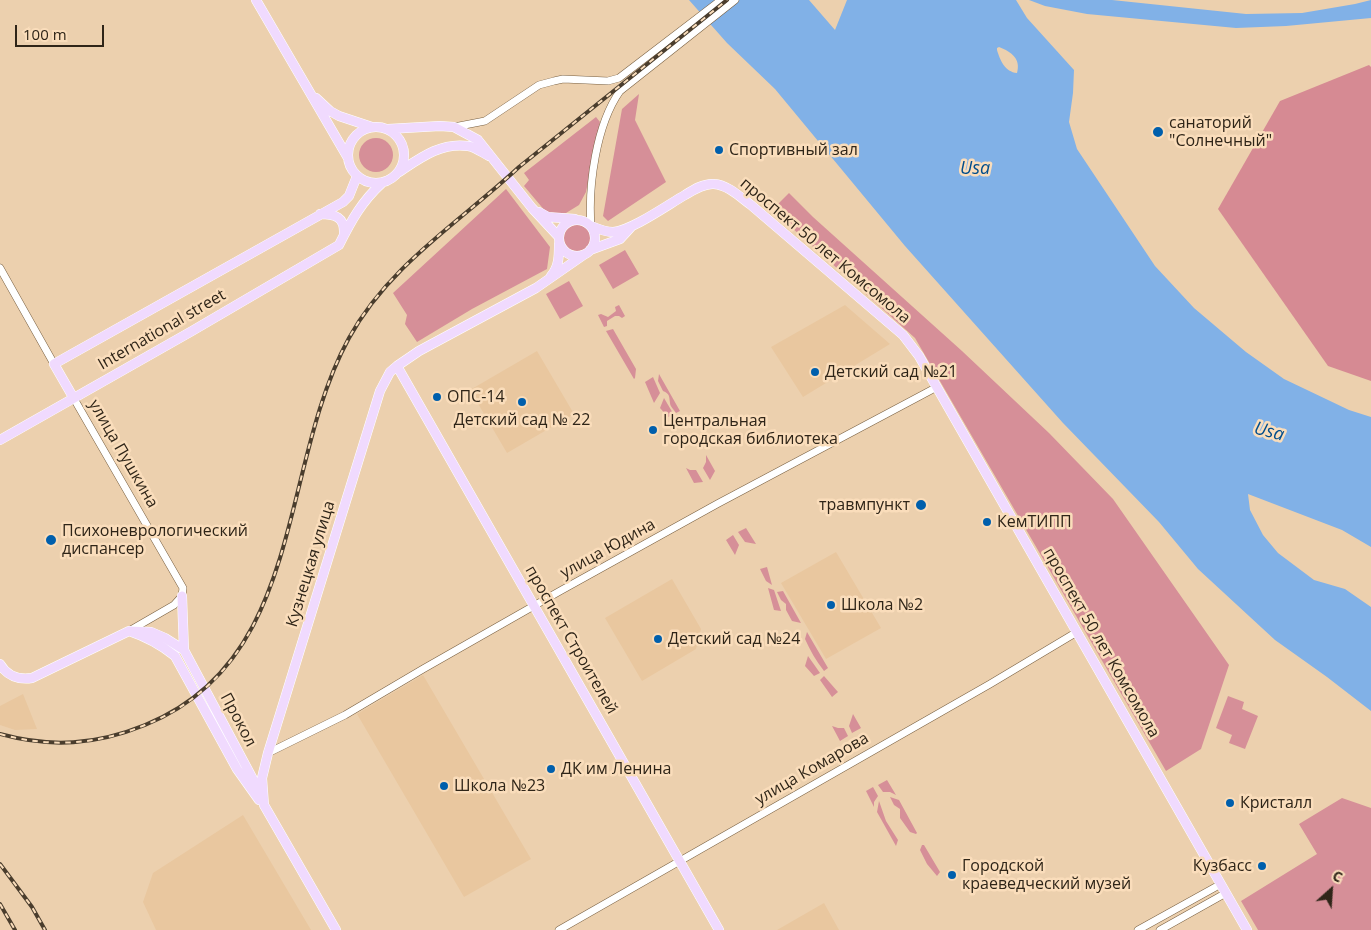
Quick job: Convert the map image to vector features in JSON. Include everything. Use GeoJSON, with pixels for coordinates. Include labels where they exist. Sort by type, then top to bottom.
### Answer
{"type":"FeatureCollection","features":[{"type":"Feature","properties":{"kind":"main road"},"geometry":{"type":"LineString","coordinates":[[256,0],[357,176],[365,181],[382,183],[388,181],[421,157],[438,149],[454,145],[470,146],[493,158]]}},
{"type":"Feature","properties":{"kind":"main road"},"geometry":{"type":"LineString","coordinates":[[307,89],[330,111],[339,116],[373,127],[388,129],[454,127],[478,140],[559,240],[564,251],[569,254],[574,256],[588,252],[595,241],[594,231],[591,226]]}},
{"type":"Feature","properties":{"kind":"main road"},"geometry":{"type":"LineString","coordinates":[[348,158],[352,141],[357,134],[373,127]]}},
{"type":"Feature","properties":{"kind":"main road"},"geometry":{"type":"LineString","coordinates":[[388,129],[395,134],[404,148],[405,156],[399,172]]}},
{"type":"Feature","properties":{"kind":"main road","name":"International street"},"geometry":{"type":"LineString","coordinates":[[54,364],[234,265],[277,238],[343,202],[349,196],[357,176]]}},
{"type":"Feature","properties":{"kind":"main road"},"geometry":{"type":"LineString","coordinates":[[344,235],[368,196],[382,183]]}},
{"type":"Feature","properties":{"kind":"main road","name":"проспект 50 лет Комсомола"},"geometry":{"type":"LineString","coordinates":[[631,227],[698,187],[713,184],[732,191],[903,335],[919,356],[937,387],[1247,930]]}},
{"type":"Feature","properties":{"kind":"main road"},"geometry":{"type":"LineString","coordinates":[[532,208],[548,217],[584,221],[606,232],[615,232],[631,227]]}},
{"type":"Feature","properties":{"kind":"main road"},"geometry":{"type":"LineString","coordinates":[[320,214],[337,216],[342,220],[344,235]]}},
{"type":"Feature","properties":{"kind":"main road"},"geometry":{"type":"LineString","coordinates":[[548,281],[555,271],[559,260],[560,232],[566,223],[576,220]]}},
{"type":"Feature","properties":{"kind":"main road","name":"Кузнецкая улица"},"geometry":{"type":"LineString","coordinates":[[336,930],[264,805],[262,778],[267,755],[380,391],[390,372],[419,351],[548,281],[588,252],[620,239],[631,227]]}},
{"type":"Feature","properties":{"kind":"main road","name":"International street"},"geometry":{"type":"LineString","coordinates":[[0,440],[192,331],[339,244],[344,235]]}},
{"type":"Feature","properties":{"kind":"main road","name":"улица Пушкина"},"geometry":{"type":"LineString","coordinates":[[54,364],[73,397]]}},
{"type":"Feature","properties":{"kind":"main road","name":"проспект Строителей"},"geometry":{"type":"LineString","coordinates":[[397,366],[719,930]]}},
{"type":"Feature","properties":{"kind":"main road"},"geometry":{"type":"LineString","coordinates":[[182,596],[184,650]]}},
{"type":"Feature","properties":{"kind":"main road"},"geometry":{"type":"LineString","coordinates":[[2,667],[20,678],[36,677],[129,631],[151,632],[184,650]]}},
{"type":"Feature","properties":{"kind":"main road"},"geometry":{"type":"LineString","coordinates":[[129,631],[147,637],[162,645],[175,656],[237,769],[251,791],[264,805]]}},
{"type":"Feature","properties":{"kind":"main road","name":"Прокол"},"geometry":{"type":"LineString","coordinates":[[184,650],[255,783],[264,805]]}},
{"type":"Feature","properties":{"kind":"main road"},"geometry":{"type":"LineString","coordinates":[[245,767],[255,768],[261,764],[267,755]]}},
{"type":"Feature","properties":{"kind":"main road","name":"проспект 50 лет Комсомола"},"geometry":{"type":"LineString","coordinates":[[1226,893],[1232,896],[1252,930]]}},
{"type":"Feature","properties":{"kind":"street"},"geometry":{"type":"LineString","coordinates":[[454,127],[485,121],[539,85],[563,79],[589,82],[608,81],[619,78],[722,0]]}},
{"type":"Feature","properties":{"kind":"street"},"geometry":{"type":"LineString","coordinates":[[591,226],[590,188],[604,123],[611,104],[620,91],[735,0]]}},
{"type":"Feature","properties":{"kind":"street"},"geometry":{"type":"LineString","coordinates":[[0,268],[54,364]]}},
{"type":"Feature","properties":{"kind":"street","name":"улица Юдина"},"geometry":{"type":"LineString","coordinates":[[267,755],[345,715],[423,668],[717,504],[937,387]]}},
{"type":"Feature","properties":{"kind":"street","name":"улица Пушкина"},"geometry":{"type":"LineString","coordinates":[[73,397],[181,584],[182,596]]}},
{"type":"Feature","properties":{"kind":"street"},"geometry":{"type":"LineString","coordinates":[[129,631],[174,605],[182,596]]}},
{"type":"Feature","properties":{"kind":"street","name":"улица Комарова"},"geometry":{"type":"LineString","coordinates":[[559,930],[1077,632]]}},
{"type":"Feature","properties":{"kind":"street"},"geometry":{"type":"LineString","coordinates":[[1138,930],[1220,884]]}},
{"type":"Feature","properties":{"kind":"street"},"geometry":{"type":"LineString","coordinates":[[1160,930],[1226,893]]}},
{"type":"Feature","properties":{"kind":"shaded area"},"geometry":{"type":"Polygon","coordinates":[[[1369,65],[1371,67],[1371,381],[1328,366],[1218,209],[1280,101],[1369,65]]]}},
{"type":"Feature","properties":{"kind":"shaded area"},"geometry":{"type":"Polygon","coordinates":[[[639,94],[635,120],[666,182],[608,221],[603,216],[622,109],[639,94]]]}},
{"type":"Feature","properties":{"kind":"shaded area"},"geometry":{"type":"Polygon","coordinates":[[[596,117],[600,122],[586,192],[579,205],[566,213],[556,215],[546,212],[524,186],[529,180],[524,173],[596,117]]]}},
{"type":"Feature","properties":{"kind":"shaded area"},"geometry":{"type":"Polygon","coordinates":[[[376,138],[383,139],[388,143],[392,148],[392,162],[388,167],[383,171],[376,172],[369,171],[364,167],[360,162],[359,155],[360,148],[364,143],[369,139],[376,138]]]}},
{"type":"Feature","properties":{"kind":"shaded area"},"geometry":{"type":"Polygon","coordinates":[[[506,189],[550,247],[547,269],[472,309],[417,342],[405,324],[407,315],[393,293],[506,189]]]}},
{"type":"Feature","properties":{"kind":"shaded area"},"geometry":{"type":"Polygon","coordinates":[[[789,193],[1049,433],[1113,499],[1229,665],[1201,749],[1166,771],[915,338],[772,210],[789,193]]]}},
{"type":"Feature","properties":{"kind":"shaded area"},"geometry":{"type":"Polygon","coordinates":[[[577,225],[586,229],[590,238],[586,247],[577,251],[568,247],[564,238],[568,229],[577,225]]]}},
{"type":"Feature","properties":{"kind":"shaded area"},"geometry":{"type":"Polygon","coordinates":[[[625,250],[639,274],[613,289],[599,265],[625,250]]]}},
{"type":"Feature","properties":{"kind":"shaded area"},"geometry":{"type":"Polygon","coordinates":[[[569,281],[583,306],[560,319],[546,294],[569,281]]]}},
{"type":"Feature","properties":{"kind":"shaded area"},"geometry":{"type":"Polygon","coordinates":[[[619,305],[625,316],[622,318],[615,316],[607,321],[607,326],[604,327],[598,315],[601,314],[608,317],[616,311],[615,307],[619,305]]]}},
{"type":"Feature","properties":{"kind":"shaded area","name":"Детский сад №21"},"geometry":{"type":"Polygon","coordinates":[[[845,305],[890,344],[803,397],[771,347],[845,305]]]}},
{"type":"Feature","properties":{"kind":"shaded area"},"geometry":{"type":"Polygon","coordinates":[[[613,329],[636,369],[634,379],[606,331],[613,329]]]}},
{"type":"Feature","properties":{"kind":"shaded area","name":"Детский сад № 22"},"geometry":{"type":"Polygon","coordinates":[[[537,351],[574,414],[507,453],[470,390],[537,351]]]}},
{"type":"Feature","properties":{"kind":"shaded area"},"geometry":{"type":"Polygon","coordinates":[[[659,374],[680,411],[676,413],[671,407],[669,396],[663,391],[658,381],[659,374]]]}},
{"type":"Feature","properties":{"kind":"shaded area"},"geometry":{"type":"Polygon","coordinates":[[[653,377],[660,393],[654,403],[645,382],[653,377]]]}},
{"type":"Feature","properties":{"kind":"shaded area"},"geometry":{"type":"Polygon","coordinates":[[[664,398],[674,415],[668,417],[660,408],[664,398]]]}},
{"type":"Feature","properties":{"kind":"shaded area"},"geometry":{"type":"Polygon","coordinates":[[[706,455],[715,471],[710,480],[703,468],[706,462],[706,455]]]}},
{"type":"Feature","properties":{"kind":"shaded area"},"geometry":{"type":"Polygon","coordinates":[[[686,468],[696,470],[703,482],[694,483],[686,468]]]}},
{"type":"Feature","properties":{"kind":"shaded area"},"geometry":{"type":"Polygon","coordinates":[[[746,528],[756,544],[745,542],[738,532],[746,528]]]}},
{"type":"Feature","properties":{"kind":"shaded area"},"geometry":{"type":"Polygon","coordinates":[[[733,535],[739,545],[735,555],[726,540],[733,535]]]}},
{"type":"Feature","properties":{"kind":"shaded area","name":"Школа №2"},"geometry":{"type":"Polygon","coordinates":[[[836,552],[881,628],[826,659],[781,583],[836,552]]]}},
{"type":"Feature","properties":{"kind":"shaded area"},"geometry":{"type":"Polygon","coordinates":[[[767,567],[772,585],[766,581],[760,569],[767,567]]]}},
{"type":"Feature","properties":{"kind":"shaded area","name":"Детский сад №24"},"geometry":{"type":"Polygon","coordinates":[[[672,579],[701,629],[696,649],[642,681],[605,618],[672,579]]]}},
{"type":"Feature","properties":{"kind":"shaded area"},"geometry":{"type":"Polygon","coordinates":[[[768,588],[774,590],[781,611],[774,610],[768,588]]]}},
{"type":"Feature","properties":{"kind":"shaded area"},"geometry":{"type":"Polygon","coordinates":[[[783,591],[801,623],[792,621],[786,610],[786,604],[781,600],[777,592],[783,591]]]}},
{"type":"Feature","properties":{"kind":"shaded area"},"geometry":{"type":"Polygon","coordinates":[[[807,632],[828,668],[824,671],[805,639],[807,632]]]}},
{"type":"Feature","properties":{"kind":"shaded area"},"geometry":{"type":"Polygon","coordinates":[[[808,656],[820,673],[814,676],[805,666],[808,656]]]}},
{"type":"Feature","properties":{"kind":"shaded area","name":"Школа №23"},"geometry":{"type":"Polygon","coordinates":[[[423,675],[531,859],[464,897],[357,714],[423,675]]]}},
{"type":"Feature","properties":{"kind":"shaded area"},"geometry":{"type":"Polygon","coordinates":[[[824,676],[838,692],[832,697],[820,680],[824,676]]]}},
{"type":"Feature","properties":{"kind":"shaded area"},"geometry":{"type":"Polygon","coordinates":[[[23,694],[37,729],[15,730],[0,725],[0,706],[23,694]]]}},
{"type":"Feature","properties":{"kind":"shaded area"},"geometry":{"type":"Polygon","coordinates":[[[1228,696],[1244,702],[1242,709],[1258,716],[1245,749],[1229,743],[1232,735],[1216,728],[1228,696]]]}},
{"type":"Feature","properties":{"kind":"shaded area"},"geometry":{"type":"Polygon","coordinates":[[[853,714],[861,728],[852,733],[849,726],[853,714]]]}},
{"type":"Feature","properties":{"kind":"shaded area"},"geometry":{"type":"Polygon","coordinates":[[[832,726],[844,728],[848,736],[840,741],[832,726]]]}},
{"type":"Feature","properties":{"kind":"shaded area"},"geometry":{"type":"Polygon","coordinates":[[[887,780],[896,795],[890,792],[883,792],[878,785],[887,780]]]}},
{"type":"Feature","properties":{"kind":"shaded area"},"geometry":{"type":"Polygon","coordinates":[[[873,787],[878,796],[874,802],[874,807],[866,791],[873,787]]]}},
{"type":"Feature","properties":{"kind":"shaded area"},"geometry":{"type":"Polygon","coordinates":[[[890,797],[899,800],[916,834],[910,832],[900,818],[900,809],[894,805],[890,797]]]}},
{"type":"Feature","properties":{"kind":"shaded area"},"geometry":{"type":"Polygon","coordinates":[[[1342,798],[1371,808],[1371,930],[1258,930],[1241,901],[1317,854],[1299,824],[1342,798]]]}},
{"type":"Feature","properties":{"kind":"shaded area"},"geometry":{"type":"Polygon","coordinates":[[[879,801],[886,821],[898,840],[896,846],[877,812],[879,801]]]}},
{"type":"Feature","properties":{"kind":"shaded area"},"geometry":{"type":"Polygon","coordinates":[[[243,815],[311,930],[156,930],[143,902],[153,873],[243,815]]]}},
{"type":"Feature","properties":{"kind":"shaded area"},"geometry":{"type":"Polygon","coordinates":[[[922,845],[924,845],[940,872],[937,876],[927,864],[920,850],[922,845]]]}},
{"type":"Feature","properties":{"kind":"shaded area"},"geometry":{"type":"Polygon","coordinates":[[[824,903],[839,930],[777,930],[824,903]]]}},
{"type":"Feature","properties":{"kind":"water","name":"Usa"},"geometry":{"type":"Polygon","coordinates":[[[689,0],[809,0],[835,30],[847,0],[1016,0],[1027,18],[1074,70],[1069,122],[1077,149],[1155,266],[1194,308],[1246,352],[1284,379],[1349,410],[1371,417],[1371,547],[1342,530],[1248,494],[1250,510],[1263,535],[1278,553],[1314,580],[1345,589],[1371,607],[1371,711],[1275,640],[1198,569],[1159,522],[1063,423],[905,246],[775,89],[727,43],[689,0]],[[997,48],[1001,61],[1006,68],[1017,73],[1018,64],[1016,60],[1004,49],[997,48]]]}},
{"type":"Feature","properties":{"kind":"water"},"geometry":{"type":"Polygon","coordinates":[[[1029,0],[1112,0],[1246,14],[1302,13],[1371,0],[1371,18],[1286,26],[1236,28],[1087,14],[1045,6],[1029,0]]]}},
{"type":"Feature","properties":{"kind":"railway"},"geometry":{"type":"LineString","coordinates":[[0,734],[55,743],[109,737],[145,725],[197,695],[235,655],[262,608],[281,556],[326,389],[349,338],[365,312],[384,288],[427,246],[519,167],[727,0]]}},
{"type":"Feature","properties":{"kind":"railway"},"geometry":{"type":"LineString","coordinates":[[0,864],[32,907],[45,930]]}},
{"type":"Feature","properties":{"kind":"railway"},"geometry":{"type":"LineString","coordinates":[[0,904],[15,930]]}},
{"type":"Feature","properties":{"kind":"place","name":"санаторий \"Солнечный\""},"geometry":{"type":"Point","coordinates":[1158,132]}},
{"type":"Feature","properties":{"kind":"place","name":"Спортивный зал"},"geometry":{"type":"Point","coordinates":[719,150]}},
{"type":"Feature","properties":{"kind":"place","name":"Детский сад №21"},"geometry":{"type":"Point","coordinates":[815,372]}},
{"type":"Feature","properties":{"kind":"place","name":"ОПС-14"},"geometry":{"type":"Point","coordinates":[437,397]}},
{"type":"Feature","properties":{"kind":"place","name":"Детский сад № 22"},"geometry":{"type":"Point","coordinates":[522,402]}},
{"type":"Feature","properties":{"kind":"place","name":"Центральная городская библиотека"},"geometry":{"type":"Point","coordinates":[653,430]}},
{"type":"Feature","properties":{"kind":"place","name":"травмпункт"},"geometry":{"type":"Point","coordinates":[921,505]}},
{"type":"Feature","properties":{"kind":"place","name":"КемТИПП"},"geometry":{"type":"Point","coordinates":[987,522]}},
{"type":"Feature","properties":{"kind":"place","name":"Психоневрологический диспансер"},"geometry":{"type":"Point","coordinates":[51,540]}},
{"type":"Feature","properties":{"kind":"place","name":"Школа №2"},"geometry":{"type":"Point","coordinates":[831,605]}},
{"type":"Feature","properties":{"kind":"place","name":"Детский сад №24"},"geometry":{"type":"Point","coordinates":[658,639]}},
{"type":"Feature","properties":{"kind":"place","name":"ДК им Ленина"},"geometry":{"type":"Point","coordinates":[551,769]}},
{"type":"Feature","properties":{"kind":"place","name":"Школа №23"},"geometry":{"type":"Point","coordinates":[444,786]}},
{"type":"Feature","properties":{"kind":"place","name":"Кристалл"},"geometry":{"type":"Point","coordinates":[1230,803]}},
{"type":"Feature","properties":{"kind":"place","name":"Кузбасс"},"geometry":{"type":"Point","coordinates":[1262,866]}},
{"type":"Feature","properties":{"kind":"place","name":"Городской краеведческий музей"},"geometry":{"type":"Point","coordinates":[952,875]}}]}
